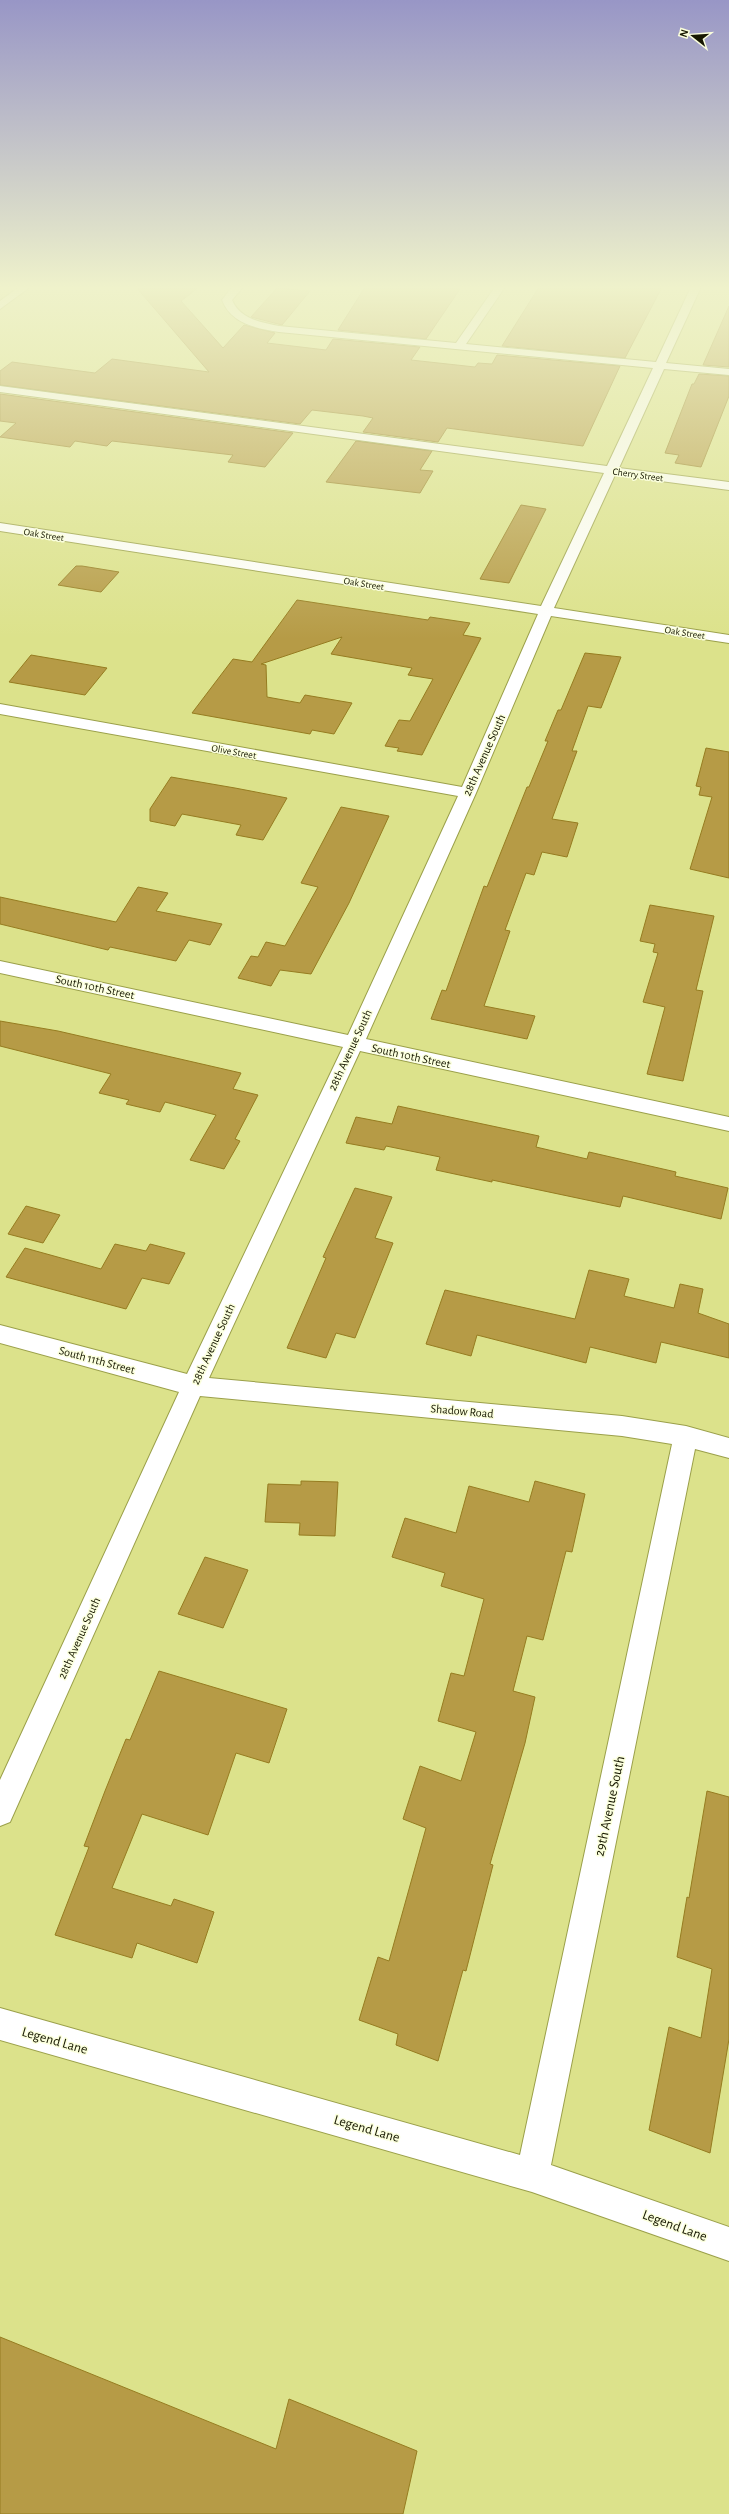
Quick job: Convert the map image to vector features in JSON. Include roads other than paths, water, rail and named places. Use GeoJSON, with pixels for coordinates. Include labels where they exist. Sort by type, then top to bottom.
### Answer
{"type":"FeatureCollection","features":[{"type":"Feature","properties":{"kind":"street","name":"Cherry Street"},"geometry":{"type":"LineString","coordinates":[[122,404],[729,486]]}},
{"type":"Feature","properties":{"kind":"street","name":"28th Avenue South"},"geometry":{"type":"LineString","coordinates":[[0,1812],[193,1386],[354,1044],[468,793],[546,611],[644,404]]}},
{"type":"Feature","properties":{"kind":"street","name":"Oak Street"},"geometry":{"type":"LineString","coordinates":[[0,527],[729,639]]}},
{"type":"Feature","properties":{"kind":"street","name":"Olive Street"},"geometry":{"type":"LineString","coordinates":[[0,709],[468,793]]}},
{"type":"Feature","properties":{"kind":"street","name":"South 10th Street"},"geometry":{"type":"LineString","coordinates":[[0,967],[729,1124]]}},
{"type":"Feature","properties":{"kind":"street","name":"South 11th Street"},"geometry":{"type":"LineString","coordinates":[[0,1334],[193,1386]]}},
{"type":"Feature","properties":{"kind":"street","name":"Shadow Road"},"geometry":{"type":"LineString","coordinates":[[193,1386],[622,1426],[686,1436],[729,1448]]}},
{"type":"Feature","properties":{"kind":"street","name":"29th Avenue South"},"geometry":{"type":"LineString","coordinates":[[532,2175],[686,1436]]}},
{"type":"Feature","properties":{"kind":"street","name":"Legend Lane"},"geometry":{"type":"LineString","coordinates":[[0,2024],[532,2175],[729,2244]]}}]}
